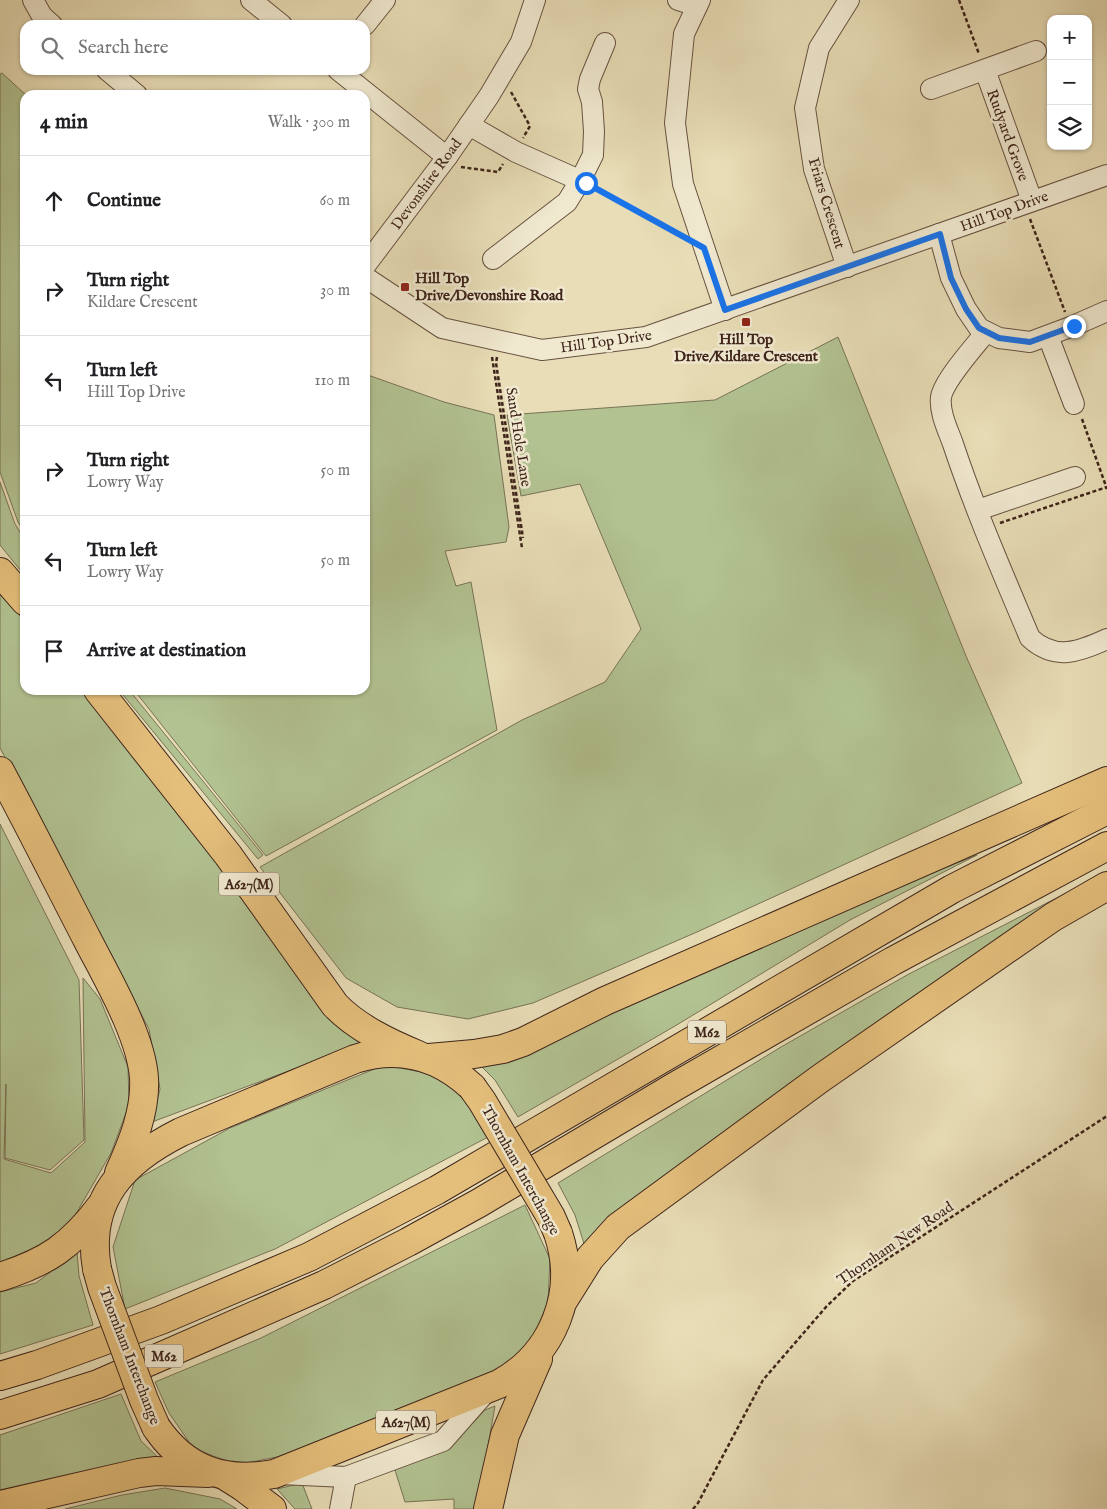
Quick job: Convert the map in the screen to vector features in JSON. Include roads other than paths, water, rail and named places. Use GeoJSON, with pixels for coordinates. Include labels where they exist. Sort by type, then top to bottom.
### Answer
{"type":"FeatureCollection","features":[{"type":"Feature","properties":{"kind":"highway"},"geometry":{"type":"LineString","coordinates":[[0,572],[20,595]]}},
{"type":"Feature","properties":{"kind":"highway","name":"A627(M)"},"geometry":{"type":"LineString","coordinates":[[102,695],[228,855],[335,1005],[356,1023],[387,1041],[423,1057]]}},
{"type":"Feature","properties":{"kind":"highway","name":"A627(M)"},"geometry":{"type":"LineString","coordinates":[[0,771],[113,990],[139,1051],[143,1067],[144,1096],[130,1148],[115,1181]]}},
{"type":"Feature","properties":{"kind":"highway"},"geometry":{"type":"LineString","coordinates":[[423,1057],[489,1052],[523,1042],[605,1001],[1107,781]]}},
{"type":"Feature","properties":{"kind":"highway","name":"M62"},"geometry":{"type":"LineString","coordinates":[[0,1376],[37,1365],[161,1320],[309,1257],[437,1190],[952,889],[1107,810]]}},
{"type":"Feature","properties":{"kind":"highway","name":"M62"},"geometry":{"type":"LineString","coordinates":[[0,1415],[98,1384],[324,1285],[408,1242],[479,1204],[674,1086],[893,961],[1107,846]]}},
{"type":"Feature","properties":{"kind":"highway"},"geometry":{"type":"LineString","coordinates":[[562,1301],[590,1258],[618,1227],[821,1078],[1053,917],[1107,886]]}},
{"type":"Feature","properties":{"kind":"highway","name":"Thornham Interchange"},"geometry":{"type":"LineString","coordinates":[[388,1052],[423,1057],[456,1073],[472,1086],[551,1217],[558,1233],[565,1268],[562,1301],[554,1327],[546,1342],[518,1373],[488,1390],[274,1474],[248,1477],[220,1475],[188,1461],[169,1444],[156,1427],[144,1400],[97,1269],[95,1244],[101,1206],[106,1194],[115,1181],[134,1162],[163,1141],[355,1059],[376,1053],[388,1052]]}},
{"type":"Feature","properties":{"kind":"highway"},"geometry":{"type":"LineString","coordinates":[[0,1277],[38,1263],[56,1253],[88,1223],[101,1206]]}},
{"type":"Feature","properties":{"kind":"highway","name":"A627(M)"},"geometry":{"type":"LineString","coordinates":[[488,1509],[505,1435],[546,1342]]}},
{"type":"Feature","properties":{"kind":"highway"},"geometry":{"type":"LineString","coordinates":[[0,1505],[139,1473],[156,1471],[220,1475]]}},
{"type":"Feature","properties":{"kind":"highway","name":"A627(M)"},"geometry":{"type":"LineString","coordinates":[[220,1475],[243,1487],[272,1509]]}},
{"type":"Feature","properties":{"kind":"street"},"geometry":{"type":"LineString","coordinates":[[33,0],[46,20]]}},
{"type":"Feature","properties":{"kind":"street"},"geometry":{"type":"LineString","coordinates":[[251,0],[276,20]]}},
{"type":"Feature","properties":{"kind":"street"},"geometry":{"type":"LineString","coordinates":[[370,20],[385,0]]}},
{"type":"Feature","properties":{"kind":"street","name":"Devonshire Road"},"geometry":{"type":"LineString","coordinates":[[370,259],[445,160],[501,76],[521,42],[535,0]]}},
{"type":"Feature","properties":{"kind":"street"},"geometry":{"type":"LineString","coordinates":[[678,0],[699,3],[684,34],[675,124],[682,184],[725,310]]}},
{"type":"Feature","properties":{"kind":"street","name":"Friars Crescent"},"geometry":{"type":"LineString","coordinates":[[846,267],[814,169],[805,108],[819,48],[849,0]]}},
{"type":"Feature","properties":{"kind":"street"},"geometry":{"type":"LineString","coordinates":[[493,259],[567,202],[583,182],[592,155],[594,130],[592,102],[588,89],[590,79],[605,43]]}},
{"type":"Feature","properties":{"kind":"street"},"geometry":{"type":"LineString","coordinates":[[931,89],[1036,52]]}},
{"type":"Feature","properties":{"kind":"street","name":"Rudyard Grove"},"geometry":{"type":"LineString","coordinates":[[985,70],[1028,202]]}},
{"type":"Feature","properties":{"kind":"street"},"geometry":{"type":"LineString","coordinates":[[113,75],[131,90]]}},
{"type":"Feature","properties":{"kind":"street"},"geometry":{"type":"LineString","coordinates":[[344,75],[362,90]]}},
{"type":"Feature","properties":{"kind":"street"},"geometry":{"type":"LineString","coordinates":[[370,97],[445,160]]}},
{"type":"Feature","properties":{"kind":"street","name":"Devonshire Road"},"geometry":{"type":"LineString","coordinates":[[469,125],[514,150],[583,182]]}},
{"type":"Feature","properties":{"kind":"street","name":"Hill Top Drive"},"geometry":{"type":"LineString","coordinates":[[370,280],[442,328],[542,350],[646,338],[1107,175]]}},
{"type":"Feature","properties":{"kind":"street"},"geometry":{"type":"LineString","coordinates":[[940,234],[951,278],[970,316],[979,328],[999,338],[1030,342],[1070,328],[1107,311]]}},
{"type":"Feature","properties":{"kind":"street"},"geometry":{"type":"LineString","coordinates":[[986,332],[952,375],[941,397],[942,410],[963,474],[1030,638],[1040,648],[1054,652],[1070,652],[1091,647],[1107,640]]}},
{"type":"Feature","properties":{"kind":"street"},"geometry":{"type":"LineString","coordinates":[[1048,336],[1074,404]]}},
{"type":"Feature","properties":{"kind":"street"},"geometry":{"type":"LineString","coordinates":[[981,519],[1075,477]]}},
{"type":"Feature","properties":{"kind":"street"},"geometry":{"type":"LineString","coordinates":[[274,1474],[346,1477],[443,1441],[488,1390]]}},
{"type":"Feature","properties":{"kind":"street"},"geometry":{"type":"LineString","coordinates":[[340,1509],[346,1477]]}},
{"type":"Feature","properties":{"kind":"place","name":"Hill Top Drive/Devonshire Road"},"geometry":{"type":"Point","coordinates":[405,287]}},
{"type":"Feature","properties":{"kind":"place","name":"Hill Top Drive/Kildare Crescent"},"geometry":{"type":"Point","coordinates":[746,322]}}]}
